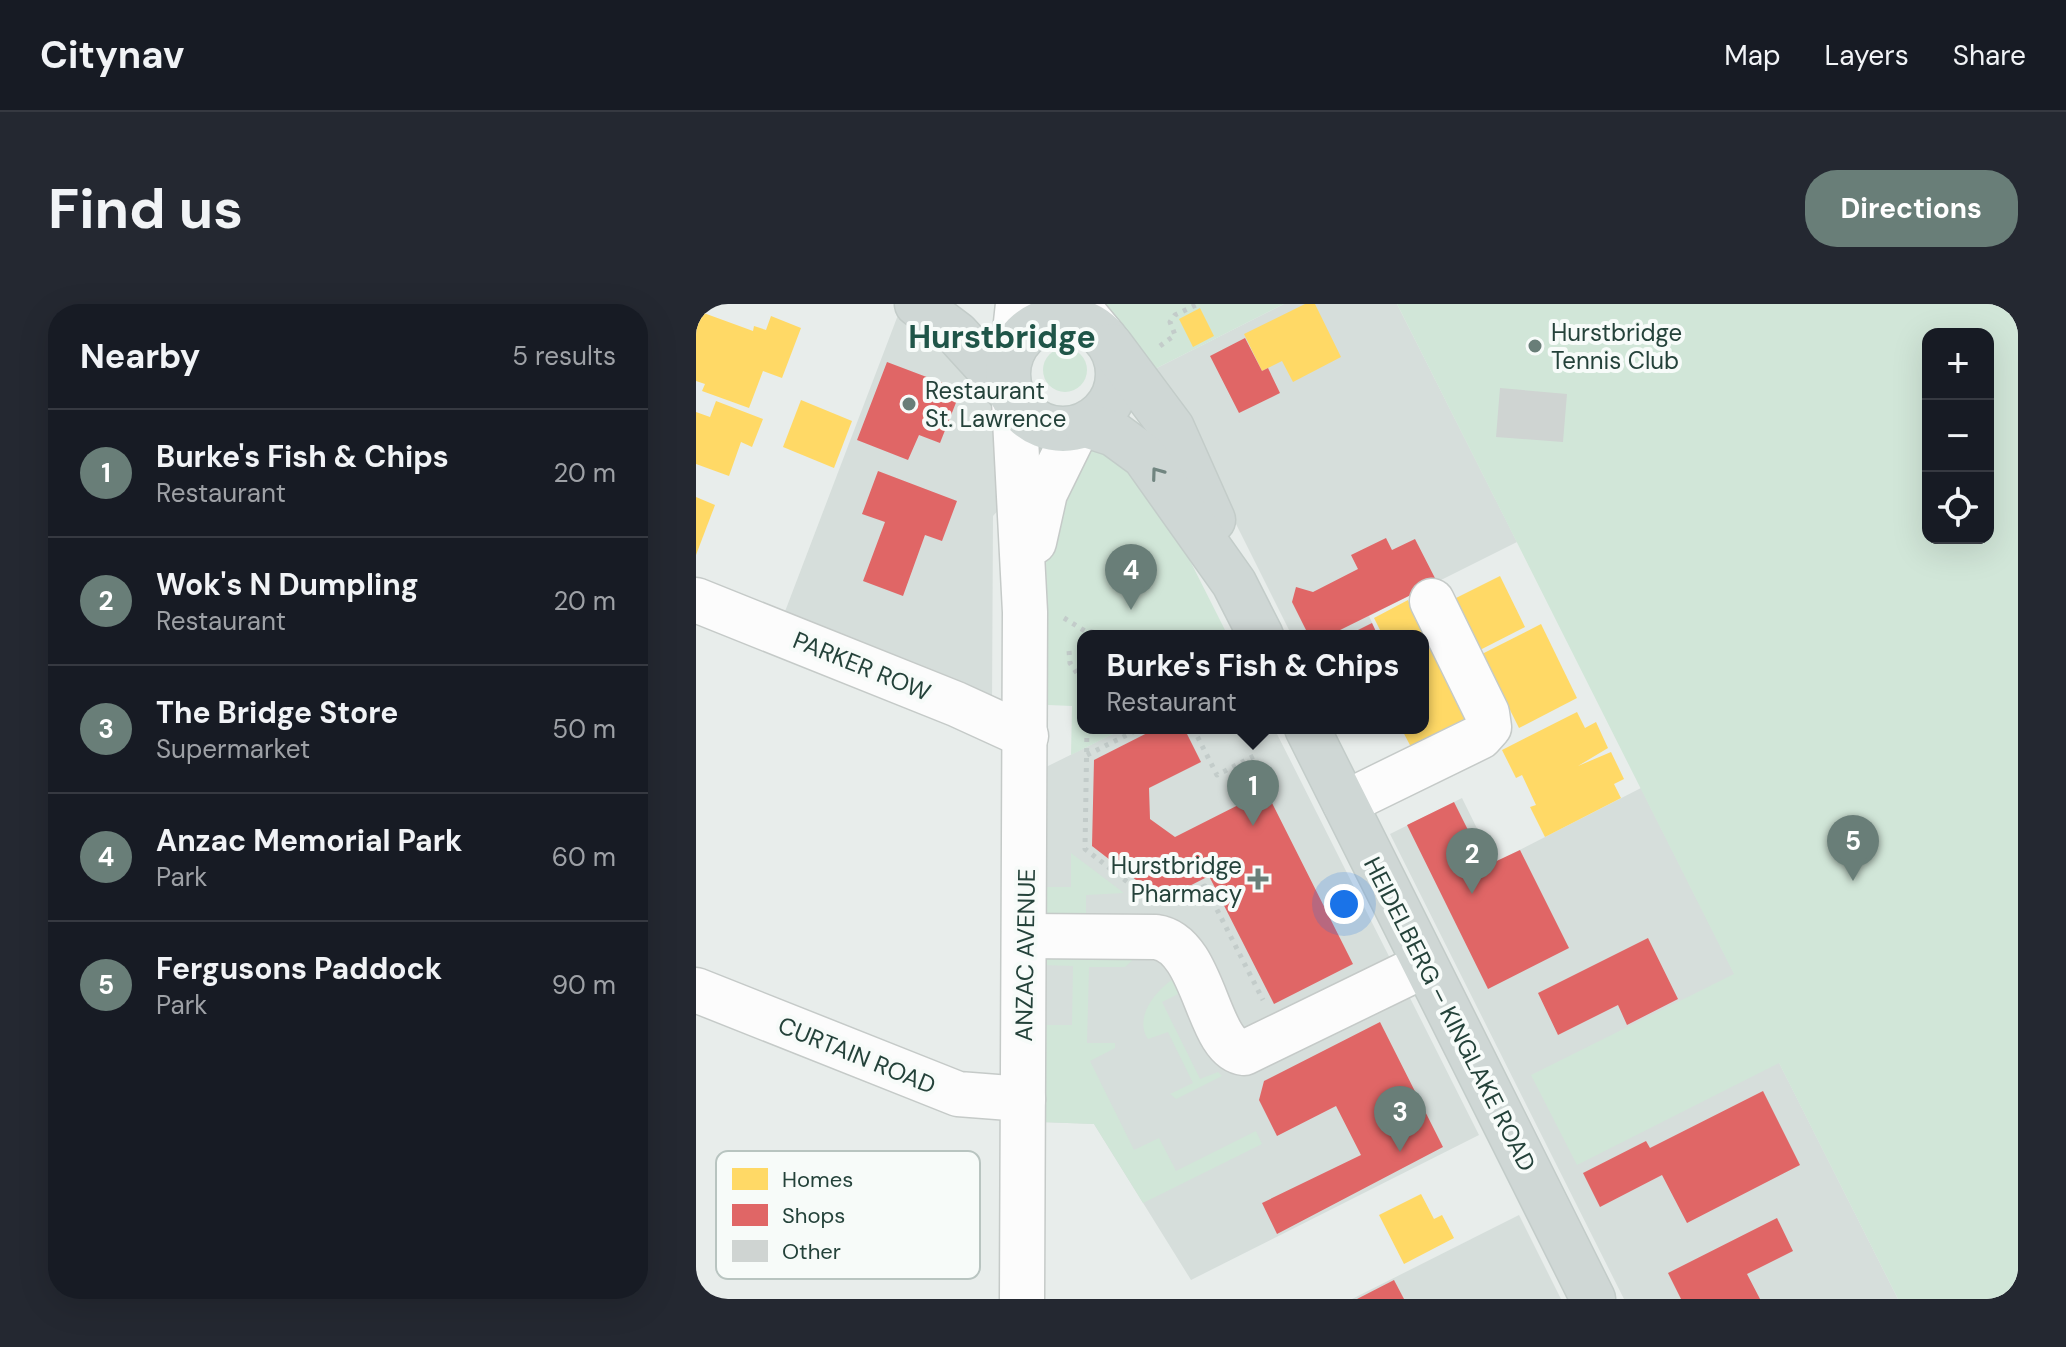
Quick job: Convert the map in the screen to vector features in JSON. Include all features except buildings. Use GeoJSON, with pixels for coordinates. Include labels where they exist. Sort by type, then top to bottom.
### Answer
{"type":"FeatureCollection","features":[{"type":"Feature","properties":{"kind":"main road"},"geometry":{"type":"LineString","coordinates":[[917,304],[1012,381],[1034,422],[1048,428],[1082,426],[1114,434],[1144,456],[1234,583]]}},
{"type":"Feature","properties":{"kind":"main road"},"geometry":{"type":"LineString","coordinates":[[1012,381],[1036,326],[1054,319],[1079,321],[1116,357],[1118,384],[1107,408],[1082,426]]}},
{"type":"Feature","properties":{"kind":"main road"},"geometry":{"type":"LineString","coordinates":[[1079,321],[1172,428],[1199,485],[1234,583],[1258,630]]}},
{"type":"Feature","properties":{"kind":"main road","name":"HEIDELBERG – KINGLAKE ROAD"},"geometry":{"type":"LineString","coordinates":[[1310,734],[1593,1299]]}},
{"type":"Feature","properties":{"kind":"street","name":"ANZAC AVENUE"},"geometry":{"type":"LineString","coordinates":[[1018,304],[1012,381],[1025,612],[1022,1299]]}},
{"type":"Feature","properties":{"kind":"street","name":"ANZAC AVENUE"},"geometry":{"type":"LineString","coordinates":[[1025,612],[1040,508],[1082,426]]}},
{"type":"Feature","properties":{"kind":"street","name":"PARKER ROW"},"geometry":{"type":"LineString","coordinates":[[696,600],[956,704],[1026,736]]}},
{"type":"Feature","properties":{"kind":"street"},"geometry":{"type":"LineString","coordinates":[[1345,803],[1480,737],[1489,727],[1487,713],[1432,601]]}},
{"type":"Feature","properties":{"kind":"street"},"geometry":{"type":"LineString","coordinates":[[1025,936],[1147,936],[1173,941],[1185,955],[1228,1043],[1244,1053],[1425,965]]}},
{"type":"Feature","properties":{"kind":"street","name":"CURTAIN ROAD"},"geometry":{"type":"LineString","coordinates":[[696,990],[946,1090],[967,1096],[1023,1099]]}},
{"type":"Feature","properties":{"kind":"path"},"geometry":{"type":"LineString","coordinates":[[1156,349],[1175,335],[1170,322],[1175,315],[1198,304]]}},
{"type":"Feature","properties":{"kind":"path"},"geometry":{"type":"LineString","coordinates":[[1069,621],[1070,663],[1077,673]]}},
{"type":"Feature","properties":{"kind":"path"},"geometry":{"type":"LineString","coordinates":[[1087,734],[1085,849],[1150,900]]}},
{"type":"Feature","properties":{"kind":"path"},"geometry":{"type":"LineString","coordinates":[[1087,755],[1129,734]]}},
{"type":"Feature","properties":{"kind":"path"},"geometry":{"type":"LineString","coordinates":[[1196,734],[1217,775],[1254,756]]}},
{"type":"Feature","properties":{"kind":"path"},"geometry":{"type":"LineString","coordinates":[[1172,902],[1205,886],[1264,1002]]}},
{"type":"Feature","properties":{"kind":"shaded area"},"geometry":{"type":"Polygon","coordinates":[[[1284,304],[1397,304],[1517,542],[1369,616],[1375,630],[1289,630],[1202,456],[1149,372],[1284,304]]]}},
{"type":"Feature","properties":{"kind":"shaded area"},"geometry":{"type":"Polygon","coordinates":[[[898,315],[923,327],[992,402],[1002,506],[993,516],[992,705],[781,622],[898,315]]]}},
{"type":"Feature","properties":{"kind":"shaded area"},"geometry":{"type":"Polygon","coordinates":[[[1113,734],[1277,734],[1479,1135],[1191,1280],[1094,1124],[1041,1122],[1044,768],[1113,734]]]}},
{"type":"Feature","properties":{"kind":"shaded area"},"geometry":{"type":"Polygon","coordinates":[[[1641,788],[1898,1299],[1624,1299],[1390,834],[1462,798],[1494,863],[1641,788]]]}},
{"type":"Feature","properties":{"kind":"shaded area"},"geometry":{"type":"Polygon","coordinates":[[[1519,1215],[1561,1299],[1352,1299],[1519,1215]]]}},
{"type":"Feature","properties":{"kind":"green space"},"geometry":{"type":"Polygon","coordinates":[[[1094,304],[1284,304],[1149,372],[1094,304]]]}},
{"type":"Feature","properties":{"kind":"green space"},"geometry":{"type":"Polygon","coordinates":[[[1397,304],[2018,304],[2018,1299],[1898,1299],[1779,1063],[1577,1165],[1531,1075],[1734,974],[1397,304]]]}},
{"type":"Feature","properties":{"kind":"green space"},"geometry":{"type":"Polygon","coordinates":[[[1065,348],[1080,355],[1087,370],[1080,385],[1065,392],[1050,385],[1043,370],[1050,355],[1065,348]]]}},
{"type":"Feature","properties":{"kind":"green space"},"geometry":{"type":"Polygon","coordinates":[[[1086,449],[1113,452],[1167,515],[1225,630],[1077,630],[1077,734],[1113,734],[1071,755],[1072,706],[1048,705],[1048,541],[1086,449]]]}},
{"type":"Feature","properties":{"kind":"green space"},"geometry":{"type":"Polygon","coordinates":[[[1071,853],[1124,893],[1086,895],[1086,915],[1047,916],[1043,912],[1043,887],[1071,887],[1071,853]]]}},
{"type":"Feature","properties":{"kind":"green space"},"geometry":{"type":"Polygon","coordinates":[[[1042,955],[1136,957],[1125,967],[1089,967],[1087,1043],[1115,1043],[1115,1048],[1090,1061],[1134,1150],[1159,1138],[1176,1171],[1256,1131],[1262,1144],[1143,1203],[1094,1124],[1041,1122],[1042,1025],[1072,1025],[1073,966],[1042,965],[1042,955]]]}},
{"type":"Feature","properties":{"kind":"green space"},"geometry":{"type":"Polygon","coordinates":[[[1172,980],[1180,980],[1182,992],[1162,1002],[1200,1079],[1218,1072],[1222,1076],[1176,1099],[1170,1094],[1193,1083],[1168,1032],[1148,1039],[1143,1023],[1148,1006],[1172,980]]]}},
{"type":"Feature","properties":{"kind":"place","name":"Hurstbridge Tennis Club"},"geometry":{"type":"Point","coordinates":[1535,346]}},
{"type":"Feature","properties":{"kind":"place","name":"Restaurant St. Lawrence"},"geometry":{"type":"Point","coordinates":[909,404]}},
{"type":"Feature","properties":{"kind":"place","name":"Anzac Memorial Park"},"geometry":{"type":"Point","coordinates":[1131,610]}},
{"type":"Feature","properties":{"kind":"place","name":"Burke's Fish & Chips"},"geometry":{"type":"Point","coordinates":[1253,826]}},
{"type":"Feature","properties":{"kind":"place","name":"Hurstbridge Pharmacy"},"geometry":{"type":"Point","coordinates":[1258,879]}},
{"type":"Feature","properties":{"kind":"place","name":"Fergusons Paddock"},"geometry":{"type":"Point","coordinates":[1853,881]}},
{"type":"Feature","properties":{"kind":"place","name":"Wok's N Dumpling"},"geometry":{"type":"Point","coordinates":[1472,894]}},
{"type":"Feature","properties":{"kind":"place","name":"The Bridge Store"},"geometry":{"type":"Point","coordinates":[1400,1152]}},
{"type":"Feature","properties":{"kind":"district","name":"Hurstbridge"},"geometry":{"type":"Point","coordinates":[1002,337]}}]}
